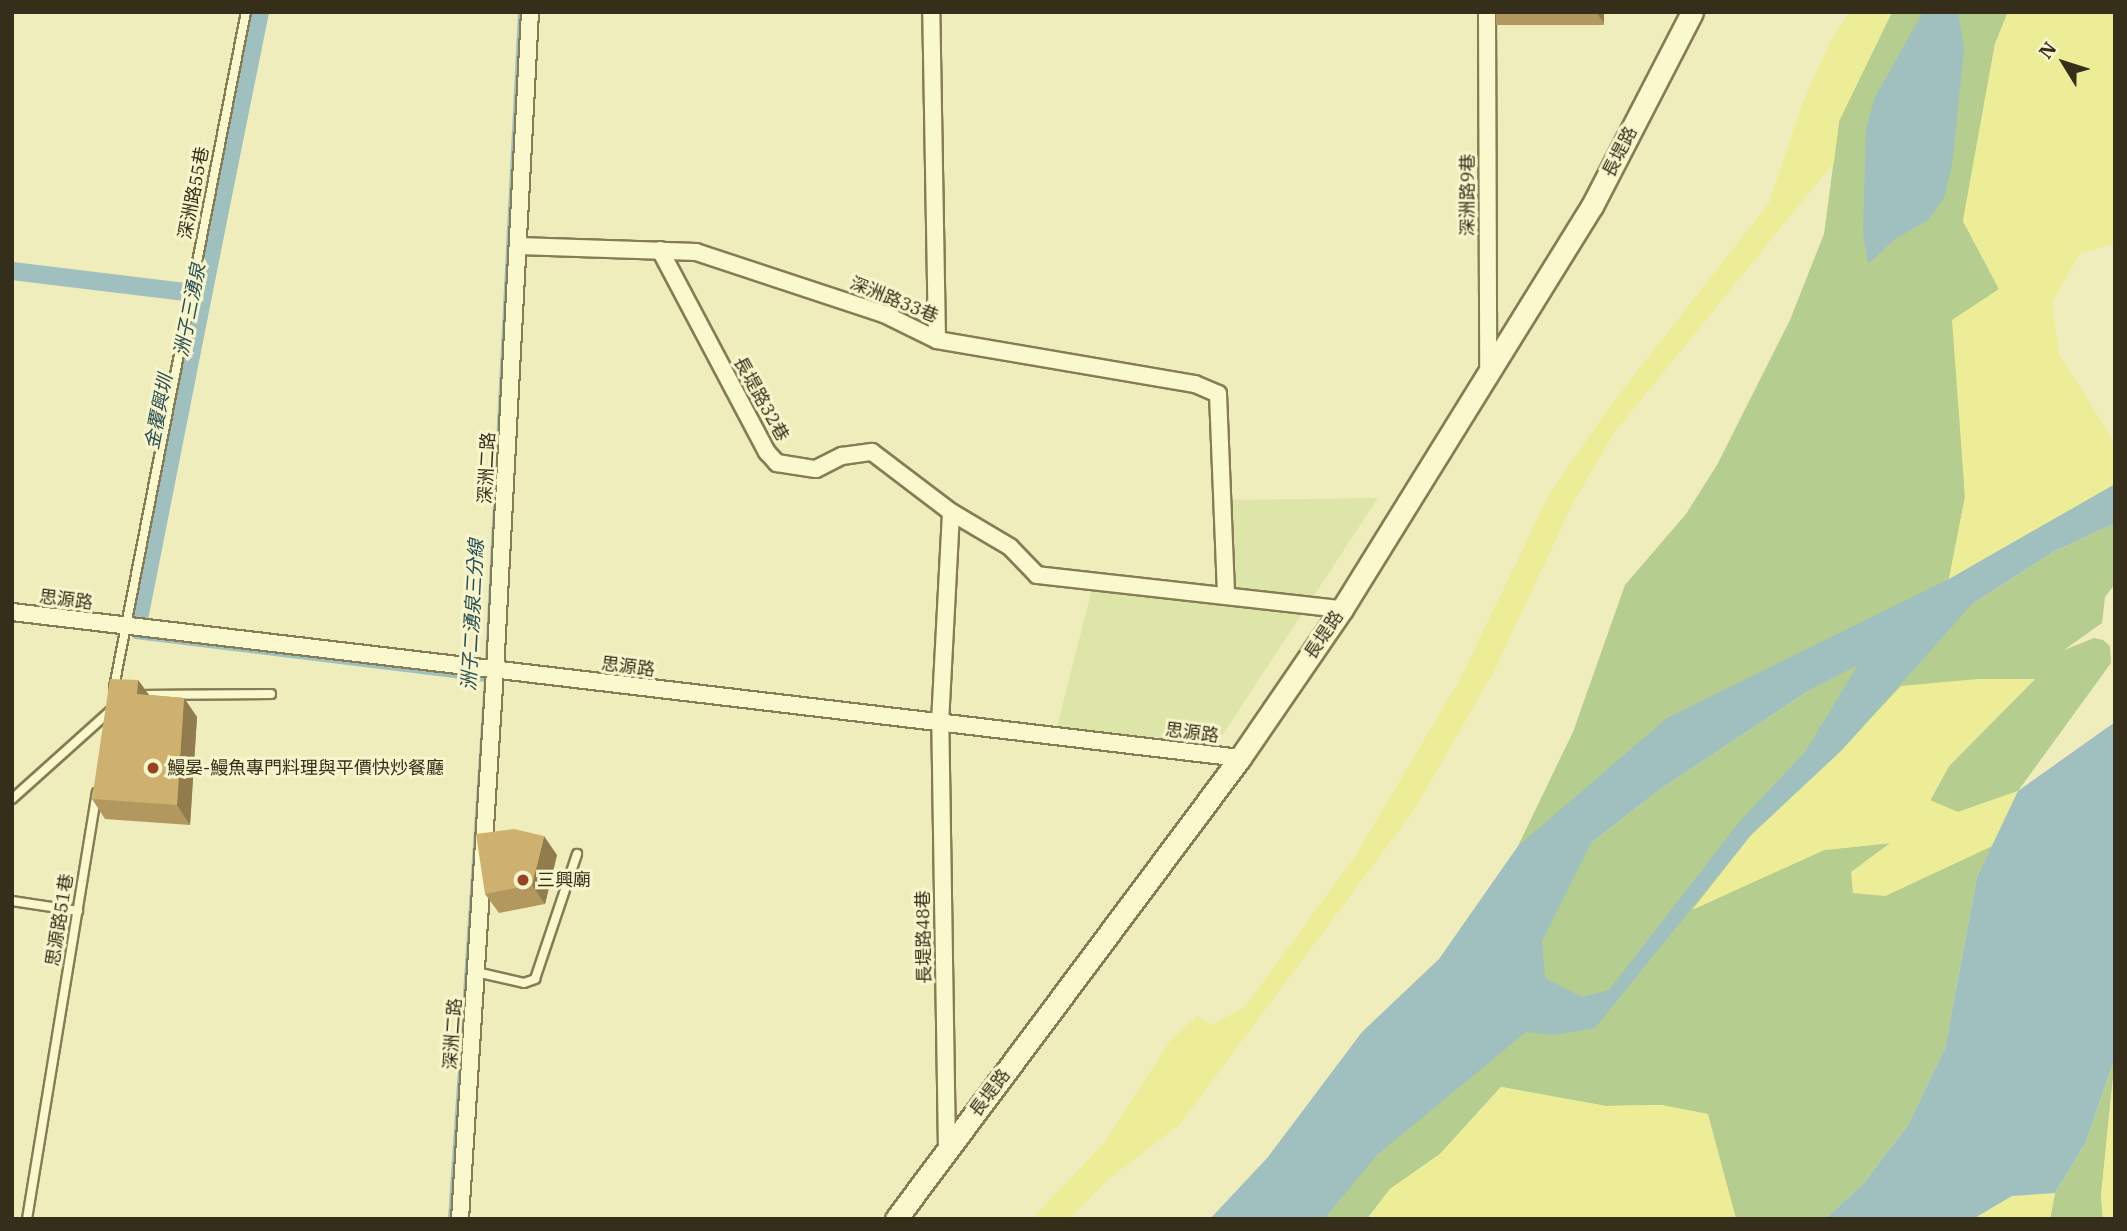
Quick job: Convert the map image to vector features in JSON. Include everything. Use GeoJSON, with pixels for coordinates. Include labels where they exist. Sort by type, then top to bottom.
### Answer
{"type":"FeatureCollection","features":[{"type":"Feature","properties":{"kind":"street","name":"深洲二路"},"geometry":{"type":"LineString","coordinates":[[460,1219],[495,671],[530,12]]}},
{"type":"Feature","properties":{"kind":"street","name":"深洲路33巷"},"geometry":{"type":"LineString","coordinates":[[519,246],[696,252],[884,313],[937,340],[931,12]]}},
{"type":"Feature","properties":{"kind":"street","name":"深洲路9巷"},"geometry":{"type":"LineString","coordinates":[[1488,12],[1488,378]]}},
{"type":"Feature","properties":{"kind":"street","name":"長堤路"},"geometry":{"type":"LineString","coordinates":[[896,1219],[1241,758],[1342,608],[1488,378],[1592,206],[1692,12]]}},
{"type":"Feature","properties":{"kind":"street","name":"長堤路32巷"},"geometry":{"type":"LineString","coordinates":[[660,250],[767,452],[777,463],[816,469],[842,456],[872,452],[951,512],[1010,547],[1037,575],[1342,608]]}},
{"type":"Feature","properties":{"kind":"street"},"geometry":{"type":"LineString","coordinates":[[937,340],[1195,384],[1218,394],[1226,595]]}},
{"type":"Feature","properties":{"kind":"street"},"geometry":{"type":"LineString","coordinates":[[940,723],[951,512]]}},
{"type":"Feature","properties":{"kind":"street","name":"思源路"},"geometry":{"type":"LineString","coordinates":[[12,612],[1241,758]]}},
{"type":"Feature","properties":{"kind":"street","name":"長堤路48巷"},"geometry":{"type":"LineString","coordinates":[[940,723],[947,1150]]}},
{"type":"Feature","properties":{"kind":"lane","name":"深洲路55巷"},"geometry":{"type":"LineString","coordinates":[[124,626],[246,12]]}},
{"type":"Feature","properties":{"kind":"lane"},"geometry":{"type":"LineString","coordinates":[[108,724],[124,626]]}},
{"type":"Feature","properties":{"kind":"lane"},"geometry":{"type":"LineString","coordinates":[[12,799],[111,703],[271,694]]}},
{"type":"Feature","properties":{"kind":"lane","name":"思源路51巷"},"geometry":{"type":"LineString","coordinates":[[27,1219],[99,778]]}},
{"type":"Feature","properties":{"kind":"lane"},"geometry":{"type":"LineString","coordinates":[[476,972],[524,984],[535,979],[577,854]]}},
{"type":"Feature","properties":{"kind":"lane"},"geometry":{"type":"LineString","coordinates":[[12,901],[78,911]]}},
{"type":"Feature","properties":{"kind":"shaded area"},"geometry":{"type":"Polygon","coordinates":[[[1892,12],[2008,12],[1995,44],[1963,221],[1999,289],[1961,429],[1965,497],[1949,579],[1518,846],[1573,732],[1625,585],[1686,514],[1717,465],[1790,320],[1824,234],[1839,121],[1892,12]]]}},
{"type":"Feature","properties":{"kind":"shaded area"},"geometry":{"type":"Polygon","coordinates":[[[1378,498],[1210,754],[1055,735],[1094,581],[1225,595],[1224,500],[1378,498]]]}},
{"type":"Feature","properties":{"kind":"shaded area"},"geometry":{"type":"Polygon","coordinates":[[[2115,523],[2115,584],[2105,597],[2102,623],[2064,650],[2094,638],[2103,640],[2110,646],[2111,663],[2018,791],[1958,812],[1930,801],[1949,766],[2034,680],[1695,908],[1824,850],[1891,843],[1885,896],[1992,846],[1977,877],[1945,1048],[1908,1125],[1863,1184],[1825,1219],[1736,1219],[1707,1114],[1661,1105],[1606,1106],[1501,1087],[1440,1154],[1390,1189],[1367,1219],[1298,1219],[1591,843],[1659,790],[1808,691],[1972,604],[2053,552],[2115,523]]]}},
{"type":"Feature","properties":{"kind":"shaded area"},"geometry":{"type":"Polygon","coordinates":[[[2115,1057],[2101,1196],[2103,1219],[2050,1219],[2055,1193],[2086,1142],[2115,1057]]]}},
{"type":"Feature","properties":{"kind":"sand"},"geometry":{"type":"Polygon","coordinates":[[[1850,12],[1892,12],[1839,121],[1834,162],[1614,433],[1573,503],[1493,673],[1414,810],[1180,1124],[1110,1178],[1068,1219],[1032,1219],[1104,1143],[1170,1041],[1197,1016],[1212,1025],[1245,1007],[1356,855],[1459,681],[1549,495],[1611,405],[1769,203],[1803,102],[1831,40],[1850,12]]]}},
{"type":"Feature","properties":{"kind":"sand"},"geometry":{"type":"Polygon","coordinates":[[[2008,12],[2115,12],[2115,243],[2079,254],[2052,303],[2059,354],[2115,443],[2115,484],[1949,579],[1965,497],[1952,320],[1999,289],[1963,221],[1995,44],[2008,12]]]}},
{"type":"Feature","properties":{"kind":"sand"},"geometry":{"type":"Polygon","coordinates":[[[1978,679],[2035,679],[1949,766],[1930,800],[1958,812],[2018,791],[1992,846],[1885,896],[1853,893],[1851,872],[1890,843],[1824,850],[1692,910],[1751,835],[1842,749],[1901,686],[1978,679]]]}},
{"type":"Feature","properties":{"kind":"sand"},"geometry":{"type":"Polygon","coordinates":[[[2115,1060],[2115,1219],[2103,1219],[2101,1196],[2115,1060]]]}},
{"type":"Feature","properties":{"kind":"sand"},"geometry":{"type":"Polygon","coordinates":[[[1501,1087],[1606,1106],[1661,1105],[1708,1114],[1736,1219],[1367,1219],[1390,1189],[1440,1154],[1501,1087]]]}},
{"type":"Feature","properties":{"kind":"sand"},"geometry":{"type":"Polygon","coordinates":[[[2055,1193],[2050,1219],[1973,1219],[2012,1196],[2055,1193]]]}},
{"type":"Feature","properties":{"kind":"water"},"geometry":{"type":"Polygon","coordinates":[[[1923,12],[1958,12],[1964,49],[1952,165],[1944,198],[1928,220],[1895,239],[1868,264],[1863,231],[1866,128],[1875,97],[1923,12]]]}},
{"type":"Feature","properties":{"kind":"water"},"geometry":{"type":"Polygon","coordinates":[[[2115,484],[2115,523],[2053,552],[1972,604],[1842,750],[1751,835],[1595,1028],[1553,1035],[1526,1032],[1377,1155],[1324,1219],[1210,1219],[1268,1157],[1362,1032],[1439,959],[1518,846],[1667,718],[1949,579],[2115,484]],[[1858,665],[1808,691],[1659,790],[1591,843],[1542,941],[1545,978],[1582,997],[1609,990],[1740,821],[1805,752],[1858,665]]]}},
{"type":"Feature","properties":{"kind":"water"},"geometry":{"type":"Polygon","coordinates":[[[2115,722],[2115,1057],[2086,1142],[2055,1193],[2012,1196],[1973,1219],[1825,1219],[1863,1184],[1908,1125],[1945,1048],[1977,877],[2018,791],[2115,722]]]}},
{"type":"Feature","properties":{"kind":"building","name":"鰻晏-鰻魚專門料理與平價快炒餐廳"},"geometry":{"type":"Polygon","coordinates":[[[110,679],[138,680],[137,694],[184,698],[177,805],[92,799],[110,679]]]}},
{"type":"Feature","properties":{"kind":"building"},"geometry":{"type":"Polygon","coordinates":[[[514,829],[544,836],[532,885],[485,894],[476,834],[514,829]]]}},
{"type":"Feature","properties":{"kind":"waterway","name":"金覆興圳"},"geometry":{"type":"LineString","coordinates":[[140,614],[259,12]]}},
{"type":"Feature","properties":{"kind":"waterway","name":"洲子三湧泉"},"geometry":{"type":"LineString","coordinates":[[144,615],[266,12]]}},
{"type":"Feature","properties":{"kind":"waterway","name":"洲子二湧泉三分線"},"geometry":{"type":"LineString","coordinates":[[450,1219],[486,679],[520,12]]}},
{"type":"Feature","properties":{"kind":"waterway"},"geometry":{"type":"LineString","coordinates":[[12,271],[202,294]]}},
{"type":"Feature","properties":{"kind":"waterway"},"geometry":{"type":"LineString","coordinates":[[135,636],[486,679]]}},
{"type":"Feature","properties":{"kind":"place","name":"鰻晏-鰻魚專門料理與平價快炒餐廳"},"geometry":{"type":"Point","coordinates":[153,768]}},
{"type":"Feature","properties":{"kind":"place","name":"三興廟"},"geometry":{"type":"Point","coordinates":[523,880]}}]}
